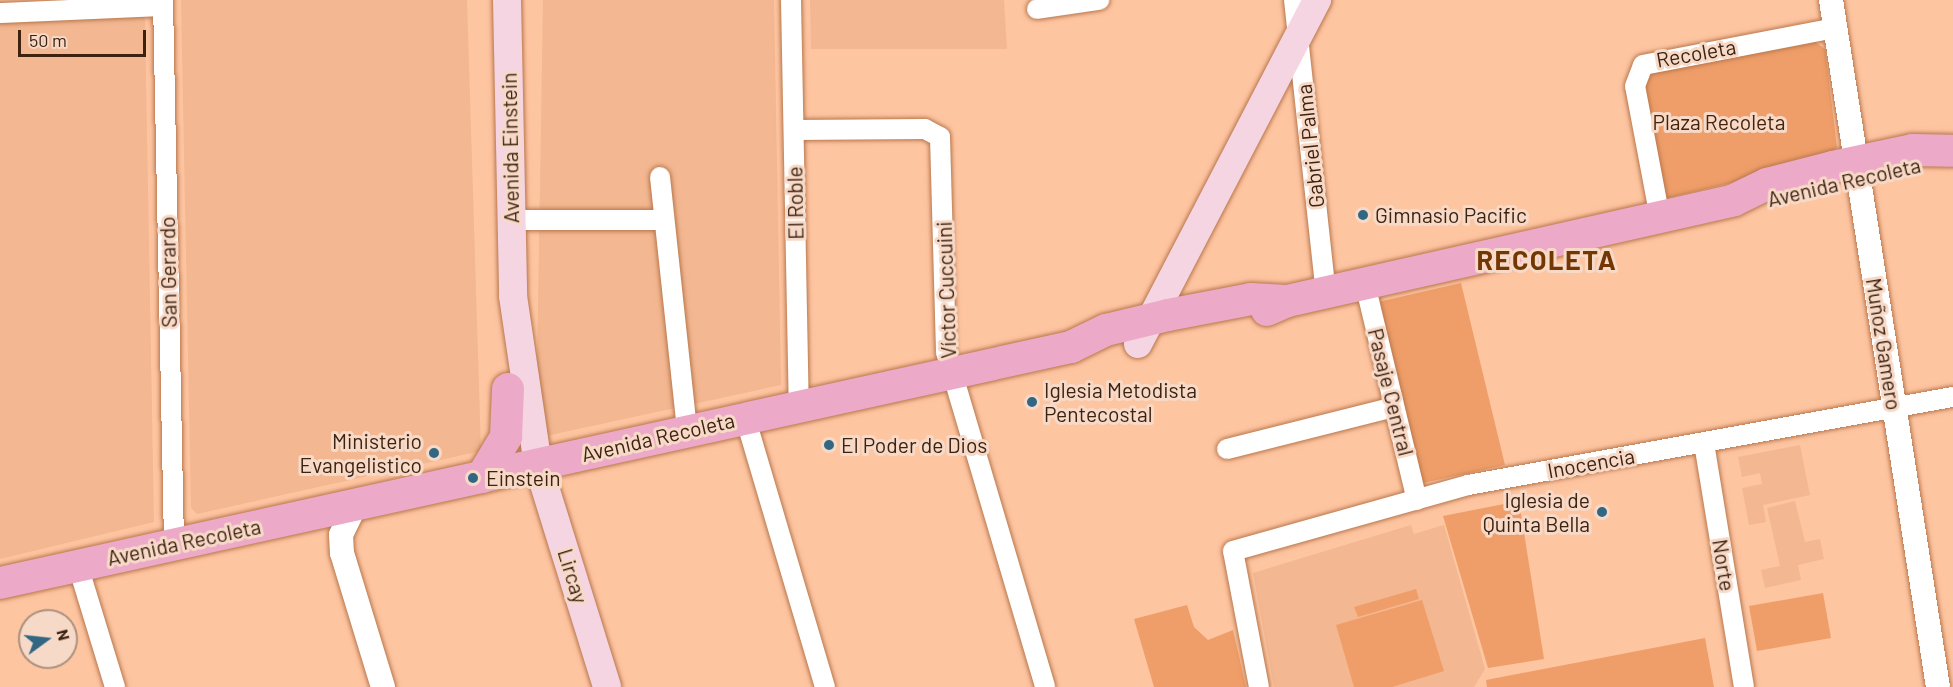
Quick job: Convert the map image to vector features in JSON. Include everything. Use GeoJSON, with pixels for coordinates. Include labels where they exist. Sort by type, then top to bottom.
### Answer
{"type":"FeatureCollection","features":[{"type":"Feature","properties":{"kind":"main road","name":"Avenida Einstein"},"geometry":{"type":"LineString","coordinates":[[507,0],[513,296],[508,389],[538,465]]}},
{"type":"Feature","properties":{"kind":"main road"},"geometry":{"type":"LineString","coordinates":[[1145,331],[1317,0]]}},
{"type":"Feature","properties":{"kind":"main road","name":"Avenida Recoleta"},"geometry":{"type":"LineString","coordinates":[[0,583],[538,465],[799,405],[1145,331],[1255,316],[1287,301],[1734,200],[1771,203],[1856,172],[1918,169],[1952,151]]}},
{"type":"Feature","properties":{"kind":"main road","name":"Avenida Einstein"},"geometry":{"type":"LineString","coordinates":[[513,296],[538,465]]}},
{"type":"Feature","properties":{"kind":"main road"},"geometry":{"type":"LineString","coordinates":[[482,477],[506,436],[508,389]]}},
{"type":"Feature","properties":{"kind":"main road","name":"Lircay"},"geometry":{"type":"LineString","coordinates":[[538,465],[607,687]]}},
{"type":"Feature","properties":{"kind":"street","name":"El Roble"},"geometry":{"type":"LineString","coordinates":[[791,0],[799,405]]}},
{"type":"Feature","properties":{"kind":"street"},"geometry":{"type":"LineString","coordinates":[[1037,9],[1099,0]]}},
{"type":"Feature","properties":{"kind":"street","name":"Gabriel Palma"},"geometry":{"type":"LineString","coordinates":[[1294,0],[1326,293]]}},
{"type":"Feature","properties":{"kind":"street","name":"Muñoz Gamero"},"geometry":{"type":"LineString","coordinates":[[1831,0],[1938,687]]}},
{"type":"Feature","properties":{"kind":"street"},"geometry":{"type":"LineString","coordinates":[[0,13],[163,3]]}},
{"type":"Feature","properties":{"kind":"street","name":"San Gerardo"},"geometry":{"type":"LineString","coordinates":[[163,3],[174,544]]}},
{"type":"Feature","properties":{"kind":"street","name":"Recoleta"},"geometry":{"type":"LineString","coordinates":[[1660,218],[1635,86],[1643,65],[1835,28]]}},
{"type":"Feature","properties":{"kind":"street","name":"Víctor Cuccuini"},"geometry":{"type":"LineString","coordinates":[[794,130],[925,129],[940,137],[950,373],[1045,687]]}},
{"type":"Feature","properties":{"kind":"street"},"geometry":{"type":"LineString","coordinates":[[660,177],[687,430]]}},
{"type":"Feature","properties":{"kind":"street"},"geometry":{"type":"LineString","coordinates":[[511,220],[664,220]]}},
{"type":"Feature","properties":{"kind":"street","name":"Pasaje Central"},"geometry":{"type":"LineString","coordinates":[[1365,284],[1417,500]]}},
{"type":"Feature","properties":{"kind":"street","name":"Inocencia"},"geometry":{"type":"LineString","coordinates":[[1259,687],[1233,551],[1484,481],[1953,397]]}},
{"type":"Feature","properties":{"kind":"street"},"geometry":{"type":"LineString","coordinates":[[1227,448],[1394,407]]}},
{"type":"Feature","properties":{"kind":"street"},"geometry":{"type":"LineString","coordinates":[[745,417],[825,687]]}},
{"type":"Feature","properties":{"kind":"street","name":"Norte"},"geometry":{"type":"LineString","coordinates":[[1704,443],[1744,687]]}},
{"type":"Feature","properties":{"kind":"street"},"geometry":{"type":"LineString","coordinates":[[356,504],[341,535],[342,553],[383,687]]}},
{"type":"Feature","properties":{"kind":"street"},"geometry":{"type":"LineString","coordinates":[[304,516],[320,525],[342,553]]}},
{"type":"Feature","properties":{"kind":"street"},"geometry":{"type":"LineString","coordinates":[[78,566],[115,687]]}},
{"type":"Feature","properties":{"kind":"shaded area"},"geometry":{"type":"Polygon","coordinates":[[[181,0],[467,0],[481,451],[197,514],[191,508],[181,0]]]}},
{"type":"Feature","properties":{"kind":"shaded area"},"geometry":{"type":"Polygon","coordinates":[[[543,0],[774,0],[781,385],[546,436],[537,369],[543,0]]]}},
{"type":"Feature","properties":{"kind":"shaded area"},"geometry":{"type":"Polygon","coordinates":[[[810,0],[1004,0],[1007,49],[811,49],[810,0]]]}},
{"type":"Feature","properties":{"kind":"shaded area"},"geometry":{"type":"Polygon","coordinates":[[[138,14],[145,19],[154,522],[0,559],[0,21],[138,14]]]}},
{"type":"Feature","properties":{"kind":"shaded area"},"geometry":{"type":"Polygon","coordinates":[[[1800,445],[1810,495],[1763,505],[1766,522],[1749,525],[1742,488],[1762,484],[1760,473],[1742,477],[1738,457],[1800,445]]]}},
{"type":"Feature","properties":{"kind":"shaded area"},"geometry":{"type":"Polygon","coordinates":[[[1795,501],[1805,542],[1820,539],[1824,559],[1798,565],[1801,580],[1765,588],[1761,570],[1780,566],[1767,508],[1795,501]]]}},
{"type":"Feature","properties":{"kind":"shaded area"},"geometry":{"type":"Polygon","coordinates":[[[1411,525],[1414,534],[1444,525],[1485,669],[1474,687],[1274,687],[1253,573],[1411,525]]]}},
{"type":"Feature","properties":{"kind":"green space","name":"Plaza Recoleta"},"geometry":{"type":"Polygon","coordinates":[[[1814,41],[1825,49],[1837,147],[1827,160],[1663,199],[1642,84],[1647,73],[1814,41]]]}},
{"type":"Feature","properties":{"kind":"green space"},"geometry":{"type":"Polygon","coordinates":[[[1461,283],[1505,465],[1423,483],[1378,302],[1461,283]]]}},
{"type":"Feature","properties":{"kind":"green space"},"geometry":{"type":"Polygon","coordinates":[[[1519,501],[1544,659],[1488,668],[1443,516],[1519,501]]]}},
{"type":"Feature","properties":{"kind":"green space"},"geometry":{"type":"Polygon","coordinates":[[[1416,589],[1419,599],[1358,617],[1354,607],[1416,589]]]}},
{"type":"Feature","properties":{"kind":"green space"},"geometry":{"type":"Polygon","coordinates":[[[1823,593],[1831,638],[1757,651],[1749,606],[1823,593]]]}},
{"type":"Feature","properties":{"kind":"green space"},"geometry":{"type":"Polygon","coordinates":[[[1422,600],[1444,671],[1392,687],[1354,687],[1336,625],[1422,600]]]}},
{"type":"Feature","properties":{"kind":"green space"},"geometry":{"type":"Polygon","coordinates":[[[1187,605],[1194,627],[1208,640],[1233,630],[1246,687],[1154,687],[1134,619],[1187,605]]]}},
{"type":"Feature","properties":{"kind":"green space"},"geometry":{"type":"Polygon","coordinates":[[[1705,638],[1714,687],[1487,687],[1486,680],[1705,638]]]}},
{"type":"Feature","properties":{"kind":"place","name":"Gimnasio Pacific"},"geometry":{"type":"Point","coordinates":[1363,215]}},
{"type":"Feature","properties":{"kind":"place","name":"Iglesia Metodista Pentecostal"},"geometry":{"type":"Point","coordinates":[1032,402]}},
{"type":"Feature","properties":{"kind":"place","name":"El Poder de Dios"},"geometry":{"type":"Point","coordinates":[829,445]}},
{"type":"Feature","properties":{"kind":"place","name":"Ministerio Evangelistico"},"geometry":{"type":"Point","coordinates":[434,453]}},
{"type":"Feature","properties":{"kind":"place","name":"Einstein"},"geometry":{"type":"Point","coordinates":[473,478]}},
{"type":"Feature","properties":{"kind":"place","name":"Iglesia de Quinta Bella"},"geometry":{"type":"Point","coordinates":[1602,512]}},
{"type":"Feature","properties":{"kind":"district","name":"RECOLETA"},"geometry":{"type":"Point","coordinates":[1547,260]}}]}
